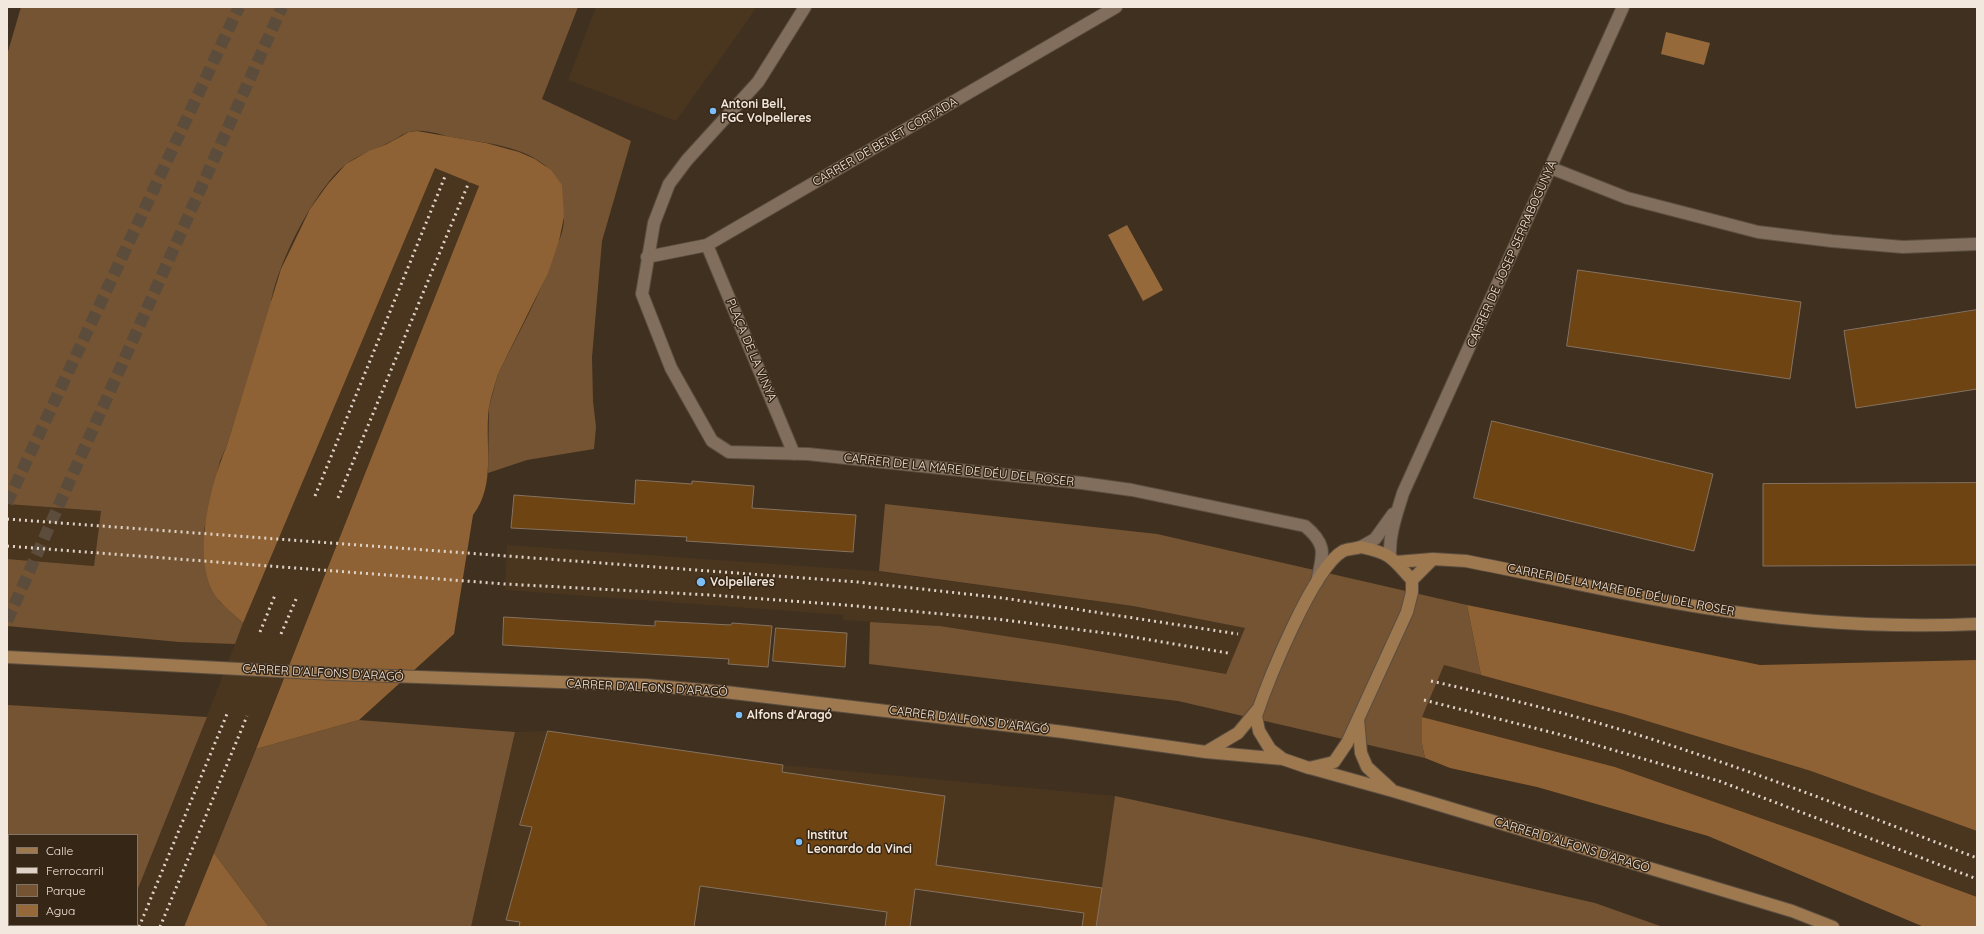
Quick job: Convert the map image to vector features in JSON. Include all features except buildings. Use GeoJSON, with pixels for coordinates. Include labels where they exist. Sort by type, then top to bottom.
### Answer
{"type":"FeatureCollection","features":[{"type":"Feature","properties":{"kind":"street"},"geometry":{"type":"LineString","coordinates":[[647,257],[654,223],[669,184],[687,160],[758,82],[805,7]]}},
{"type":"Feature","properties":{"kind":"street","name":"CARRER DE BENET CORTADA"},"geometry":{"type":"LineString","coordinates":[[647,257],[707,245],[1116,7]]}},
{"type":"Feature","properties":{"kind":"street","name":"CARRER DE JOSEP SERRABOGUNYÀ"},"geometry":{"type":"LineString","coordinates":[[1361,547],[1375,539],[1385,527],[1400,501],[1623,7]]}},
{"type":"Feature","properties":{"kind":"street"},"geometry":{"type":"LineString","coordinates":[[1551,168],[1627,198],[1758,232],[1832,241],[1903,247],[1977,244]]}},
{"type":"Feature","properties":{"kind":"street","name":"PLAÇA DE LA VINYA"},"geometry":{"type":"LineString","coordinates":[[707,245],[794,454]]}},
{"type":"Feature","properties":{"kind":"street","name":"CARRER DE LA MARE DE DÉU DEL ROSER"},"geometry":{"type":"LineString","coordinates":[[647,257],[642,294],[671,368],[712,441],[729,452],[794,454],[1082,483],[1132,490],[1305,526],[1318,537],[1323,551],[1317,582]]}},
{"type":"Feature","properties":{"kind":"street","name":"CARRER DE JOSEP SERRABOGUNYÀ"},"geometry":{"type":"LineString","coordinates":[[1393,559],[1390,544],[1400,501]]}},
{"type":"Feature","properties":{"kind":"street"},"geometry":{"type":"LineString","coordinates":[[1283,759],[1270,749],[1259,731],[1256,716],[1299,614],[1317,582],[1330,563],[1343,551],[1361,547],[1383,552],[1393,559],[1412,580],[1412,592],[1407,612],[1347,743],[1334,762],[1309,768]]}},
{"type":"Feature","properties":{"kind":"street","name":"CARRER DE LA MARE DE DÉU DEL ROSER"},"geometry":{"type":"LineString","coordinates":[[1393,559],[1466,561],[1700,607],[1814,622],[1918,627],[1977,624]]}},
{"type":"Feature","properties":{"kind":"street"},"geometry":{"type":"LineString","coordinates":[[1412,580],[1433,559]]}},
{"type":"Feature","properties":{"kind":"street","name":"CARRER D'ALFONS D'ARAGÓ"},"geometry":{"type":"LineString","coordinates":[[7,657],[334,674],[645,685],[725,692],[1056,731],[1206,752],[1283,759],[1792,911],[1833,927]]}},
{"type":"Feature","properties":{"kind":"street"},"geometry":{"type":"LineString","coordinates":[[1206,752],[1238,733],[1259,708]]}},
{"type":"Feature","properties":{"kind":"street"},"geometry":{"type":"LineString","coordinates":[[1358,719],[1361,753],[1367,766],[1394,791]]}},
{"type":"Feature","properties":{"kind":"shaded area"},"geometry":{"type":"Polygon","coordinates":[[[596,7],[757,7],[676,121],[568,80],[596,7]]]}},
{"type":"Feature","properties":{"kind":"shaded area"},"geometry":{"type":"Polygon","coordinates":[[[417,131],[486,143],[519,152],[535,159],[551,170],[562,185],[564,217],[559,241],[548,273],[498,374],[491,399],[488,421],[488,463],[485,490],[473,515],[454,634],[359,720],[256,749],[479,186],[435,168],[243,623],[215,595],[208,579],[204,561],[206,520],[215,479],[227,445],[281,269],[310,209],[328,184],[346,164],[409,132],[417,131]]]}},
{"type":"Feature","properties":{"kind":"shaded area"},"geometry":{"type":"Polygon","coordinates":[[[435,167],[479,186],[390,413],[184,927],[122,927],[138,926],[138,889],[243,623],[435,167]]]}},
{"type":"Feature","properties":{"kind":"shaded area"},"geometry":{"type":"Polygon","coordinates":[[[7,504],[101,511],[94,566],[7,559],[7,504]]]}},
{"type":"Feature","properties":{"kind":"shaded area"},"geometry":{"type":"Polygon","coordinates":[[[507,545],[874,571],[1133,606],[1246,628],[1227,674],[1064,645],[940,626],[843,620],[843,615],[505,590],[507,545]]]}},
{"type":"Feature","properties":{"kind":"shaded area"},"geometry":{"type":"Polygon","coordinates":[[[1467,605],[1760,665],[1977,660],[1977,831],[1811,771],[1624,714],[1481,675],[1467,605]]]}},
{"type":"Feature","properties":{"kind":"shaded area"},"geometry":{"type":"Polygon","coordinates":[[[1444,665],[1624,714],[1811,771],[1968,827],[1977,831],[1977,897],[1817,838],[1615,767],[1422,717],[1444,665]]]}},
{"type":"Feature","properties":{"kind":"shaded area"},"geometry":{"type":"Polygon","coordinates":[[[1422,717],[1615,767],[1817,838],[1977,897],[1977,927],[1924,927],[1708,836],[1537,787],[1450,768],[1425,758],[1422,744],[1422,717]]]}},
{"type":"Feature","properties":{"kind":"shaded area","name":"Institut Leonardo da Vinci"},"geometry":{"type":"Polygon","coordinates":[[[548,731],[783,765],[1115,796],[1096,927],[471,927],[515,732],[548,731]]]}},
{"type":"Feature","properties":{"kind":"shaded area"},"geometry":{"type":"Polygon","coordinates":[[[214,853],[269,927],[184,927],[214,853]]]}},
{"type":"Feature","properties":{"kind":"green space"},"geometry":{"type":"Polygon","coordinates":[[[21,7],[578,7],[542,99],[631,141],[602,241],[592,357],[593,401],[596,427],[594,449],[527,460],[488,473],[489,407],[498,374],[543,283],[561,235],[564,219],[562,209],[552,173],[540,162],[529,155],[504,146],[490,143],[430,132],[409,132],[391,142],[355,158],[333,176],[321,192],[299,229],[280,270],[271,304],[227,445],[220,461],[204,530],[219,601],[243,623],[235,644],[179,642],[7,626],[7,559],[94,566],[101,511],[7,504],[7,55],[21,7]]]}},
{"type":"Feature","properties":{"kind":"green space"},"geometry":{"type":"Polygon","coordinates":[[[885,504],[1157,534],[1467,605],[1481,675],[1444,665],[1422,717],[1422,744],[1425,758],[1178,701],[869,664],[870,622],[940,626],[1064,645],[1226,674],[1245,628],[1133,606],[879,571],[885,504]]]}},
{"type":"Feature","properties":{"kind":"green space"},"geometry":{"type":"Polygon","coordinates":[[[8,705],[207,717],[138,889],[138,834],[8,834],[8,926],[122,927],[7,927],[8,705]]]}},
{"type":"Feature","properties":{"kind":"green space"},"geometry":{"type":"Polygon","coordinates":[[[359,720],[515,732],[471,927],[269,927],[214,853],[256,749],[359,720]]]}},
{"type":"Feature","properties":{"kind":"green space"},"geometry":{"type":"Polygon","coordinates":[[[1115,796],[1306,837],[1595,903],[1663,927],[1096,927],[1115,796]]]}},
{"type":"Feature","properties":{"kind":"water"},"geometry":{"type":"Polygon","coordinates":[[[1666,32],[1710,43],[1704,65],[1661,54],[1666,32]]]}},
{"type":"Feature","properties":{"kind":"water"},"geometry":{"type":"Polygon","coordinates":[[[1127,225],[1163,290],[1143,301],[1108,235],[1127,225]]]}},
{"type":"Feature","properties":{"kind":"tunnel"},"geometry":{"type":"LineString","coordinates":[[7,503],[239,7]]}},
{"type":"Feature","properties":{"kind":"tunnel"},"geometry":{"type":"LineString","coordinates":[[7,621],[282,7]]}},
{"type":"Feature","properties":{"kind":"railway"},"geometry":{"type":"LineString","coordinates":[[315,496],[446,174]]}},
{"type":"Feature","properties":{"kind":"railway"},"geometry":{"type":"LineString","coordinates":[[338,498],[469,182]]}},
{"type":"Feature","properties":{"kind":"railway"},"geometry":{"type":"LineString","coordinates":[[7,519],[858,582],[1003,598],[1238,634]]}},
{"type":"Feature","properties":{"kind":"railway"},"geometry":{"type":"LineString","coordinates":[[7,546],[505,584],[710,595],[845,605],[996,619],[1121,635],[1228,653]]}},
{"type":"Feature","properties":{"kind":"railway"},"geometry":{"type":"LineString","coordinates":[[260,632],[275,595]]}},
{"type":"Feature","properties":{"kind":"railway"},"geometry":{"type":"LineString","coordinates":[[281,634],[297,597]]}},
{"type":"Feature","properties":{"kind":"railway"},"geometry":{"type":"LineString","coordinates":[[1431,681],[1559,712],[1622,730],[1722,762],[1795,788],[1977,858]]}},
{"type":"Feature","properties":{"kind":"railway"},"geometry":{"type":"LineString","coordinates":[[1424,700],[1562,735],[1719,781],[1977,879]]}},
{"type":"Feature","properties":{"kind":"railway"},"geometry":{"type":"LineString","coordinates":[[139,927],[227,714]]}},
{"type":"Feature","properties":{"kind":"railway"},"geometry":{"type":"LineString","coordinates":[[160,927],[247,716]]}},
{"type":"Feature","properties":{"kind":"place","name":"Antoni Bell, FGC Volpelleres"},"geometry":{"type":"Point","coordinates":[713,111]}},
{"type":"Feature","properties":{"kind":"place","name":"Volpelleres"},"geometry":{"type":"Point","coordinates":[701,582]}},
{"type":"Feature","properties":{"kind":"place","name":"Alfons d'Aragó"},"geometry":{"type":"Point","coordinates":[739,715]}},
{"type":"Feature","properties":{"kind":"place","name":"Institut Leonardo da Vinci"},"geometry":{"type":"Point","coordinates":[799,842]}}]}
